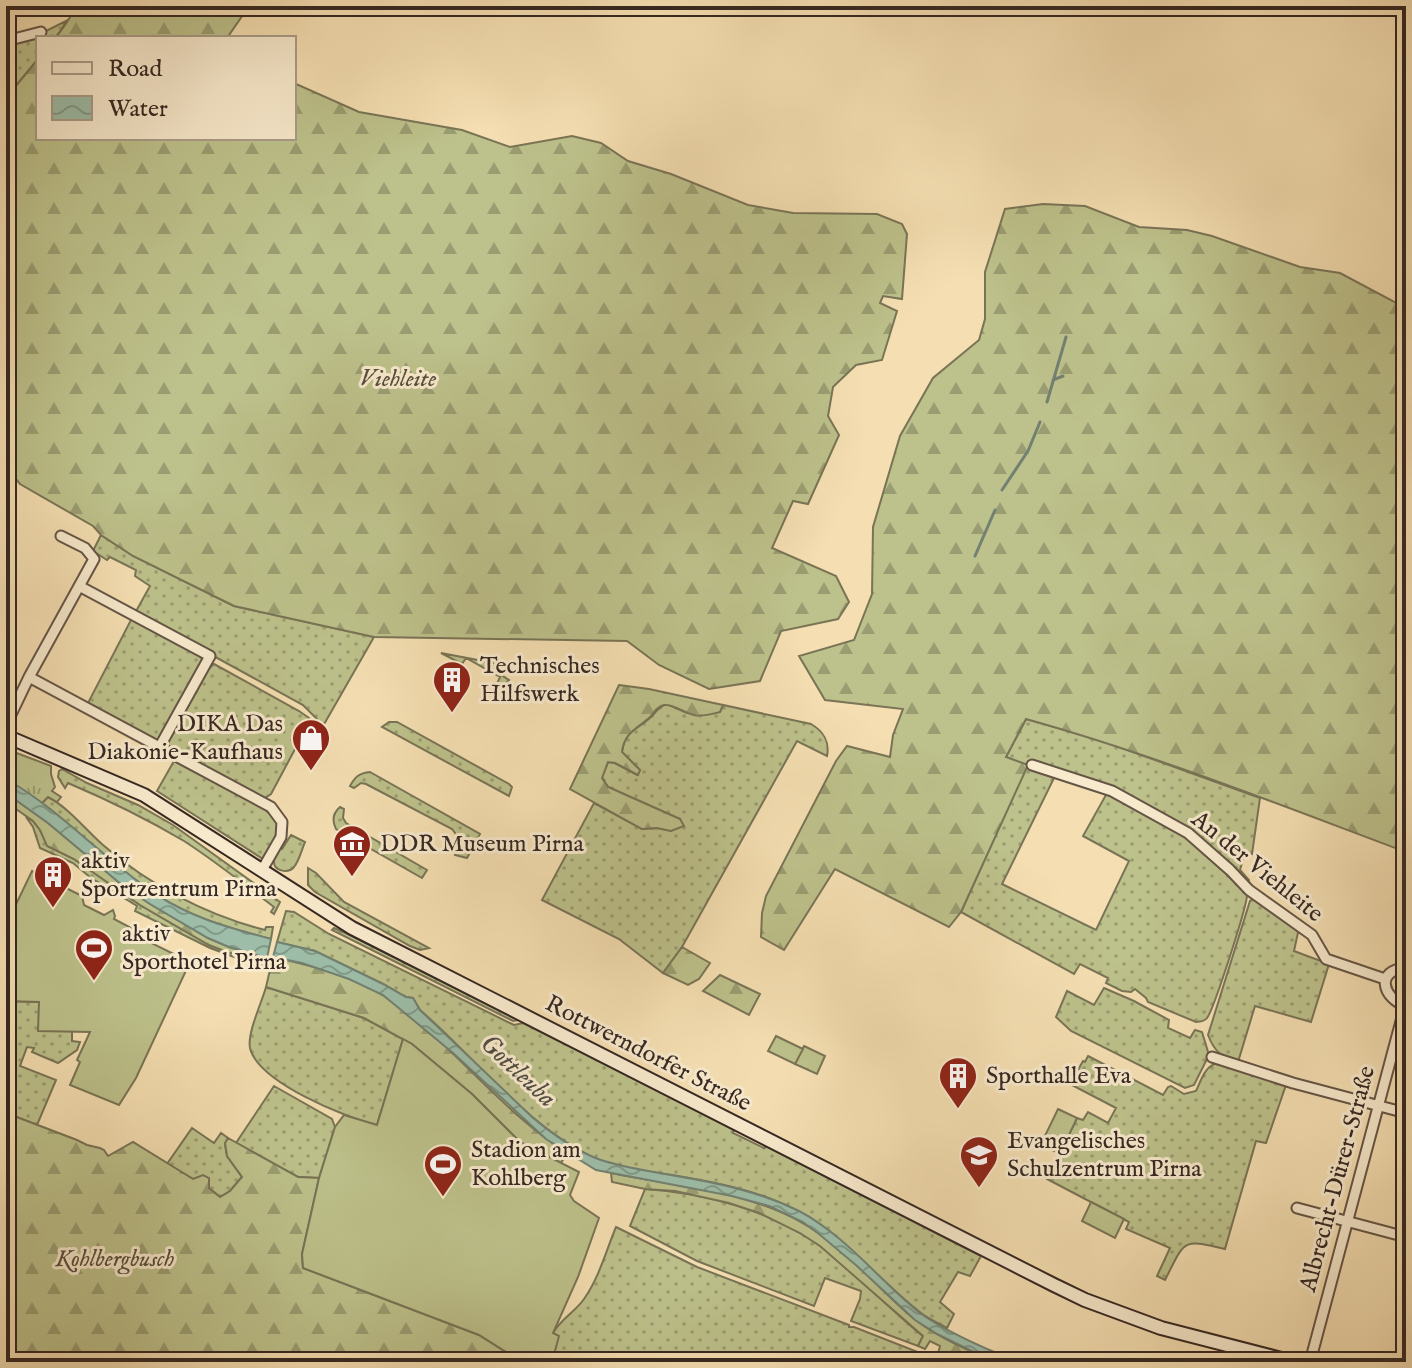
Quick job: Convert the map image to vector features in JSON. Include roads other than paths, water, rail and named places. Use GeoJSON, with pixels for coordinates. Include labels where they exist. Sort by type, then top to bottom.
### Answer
{"type":"FeatureCollection","features":[{"type":"Feature","properties":{"kind":"main road","name":"Rottwerndorfer Straße"},"geometry":{"type":"LineString","coordinates":[[6,736],[144,795],[352,928],[1085,1300],[1161,1328],[1293,1362]]}},
{"type":"Feature","properties":{"kind":"street"},"geometry":{"type":"LineString","coordinates":[[6,41],[41,32]]}},
{"type":"Feature","properties":{"kind":"street"},"geometry":{"type":"LineString","coordinates":[[6,725],[94,559],[85,548],[61,536]]}},
{"type":"Feature","properties":{"kind":"street"},"geometry":{"type":"LineString","coordinates":[[79,586],[210,656],[159,748]]}},
{"type":"Feature","properties":{"kind":"street"},"geometry":{"type":"LineString","coordinates":[[29,677],[268,805],[282,822],[281,837],[262,870]]}},
{"type":"Feature","properties":{"kind":"street","name":"An der Viehleite"},"geometry":{"type":"LineString","coordinates":[[1032,765],[1112,791],[1188,833],[1249,890],[1304,927],[1326,959],[1385,979]]}},
{"type":"Feature","properties":{"kind":"street"},"geometry":{"type":"LineString","coordinates":[[1385,979],[1393,971],[1406,968]]}},
{"type":"Feature","properties":{"kind":"street","name":"Albrecht-Dürer-Straße"},"geometry":{"type":"LineString","coordinates":[[1310,1362],[1406,1006],[1399,1004],[1386,990],[1385,979]]}},
{"type":"Feature","properties":{"kind":"street"},"geometry":{"type":"LineString","coordinates":[[1212,1057],[1406,1113]]}},
{"type":"Feature","properties":{"kind":"street"},"geometry":{"type":"LineString","coordinates":[[1297,1208],[1406,1237]]}},
{"type":"Feature","properties":{"kind":"water"},"geometry":{"type":"Polygon","coordinates":[[[6,779],[45,805],[138,881],[170,903],[212,922],[271,939],[267,958],[208,938],[122,885],[48,823],[6,793],[6,779]]]}},
{"type":"Feature","properties":{"kind":"water"},"geometry":{"type":"Polygon","coordinates":[[[277,942],[315,951],[413,998],[420,1010],[532,1117],[580,1151],[618,1165],[739,1189],[799,1211],[847,1245],[920,1313],[971,1342],[1025,1362],[994,1362],[937,1334],[915,1320],[819,1234],[803,1222],[769,1206],[596,1170],[546,1139],[453,1053],[383,995],[349,979],[273,957],[277,942]]]}},
{"type":"Feature","properties":{"kind":"waterway"},"geometry":{"type":"LineString","coordinates":[[75,15],[82,6]]}},
{"type":"Feature","properties":{"kind":"waterway"},"geometry":{"type":"LineString","coordinates":[[1047,402],[1066,337]]}},
{"type":"Feature","properties":{"kind":"waterway"},"geometry":{"type":"LineString","coordinates":[[1053,380],[1063,376]]}},
{"type":"Feature","properties":{"kind":"waterway"},"geometry":{"type":"LineString","coordinates":[[1002,490],[1028,451],[1040,422]]}},
{"type":"Feature","properties":{"kind":"waterway"},"geometry":{"type":"LineString","coordinates":[[975,556],[995,510]]}},
{"type":"Feature","properties":{"kind":"place","name":"Technisches Hilfswerk"},"geometry":{"type":"Point","coordinates":[452,714]}},
{"type":"Feature","properties":{"kind":"place","name":"DIKA Das Diakonie-Kaufhaus"},"geometry":{"type":"Point","coordinates":[311,772]}},
{"type":"Feature","properties":{"kind":"place","name":"DDR Museum Pirna"},"geometry":{"type":"Point","coordinates":[352,878]}},
{"type":"Feature","properties":{"kind":"place","name":"aktiv Sportzentrum Pirna"},"geometry":{"type":"Point","coordinates":[53,909]}},
{"type":"Feature","properties":{"kind":"place","name":"aktiv Sporthotel Pirna"},"geometry":{"type":"Point","coordinates":[94,982]}},
{"type":"Feature","properties":{"kind":"place","name":"Sporthalle Eva"},"geometry":{"type":"Point","coordinates":[958,1110]}},
{"type":"Feature","properties":{"kind":"place","name":"Evangelisches Schulzentrum Pirna"},"geometry":{"type":"Point","coordinates":[979,1189]}},
{"type":"Feature","properties":{"kind":"place","name":"Stadion am Kohlberg"},"geometry":{"type":"Point","coordinates":[443,1198]}},
{"type":"Feature","properties":{"kind":"park label","name":"Viehleite"},"geometry":{"type":"Point","coordinates":[398,379]}},
{"type":"Feature","properties":{"kind":"park label","name":"Kohlbergbusch"},"geometry":{"type":"Point","coordinates":[115,1259]}},
{"type":"Feature","properties":{"kind":"water label","name":"Gottleuba"},"geometry":{"type":"Point","coordinates":[518,1071]}}]}
